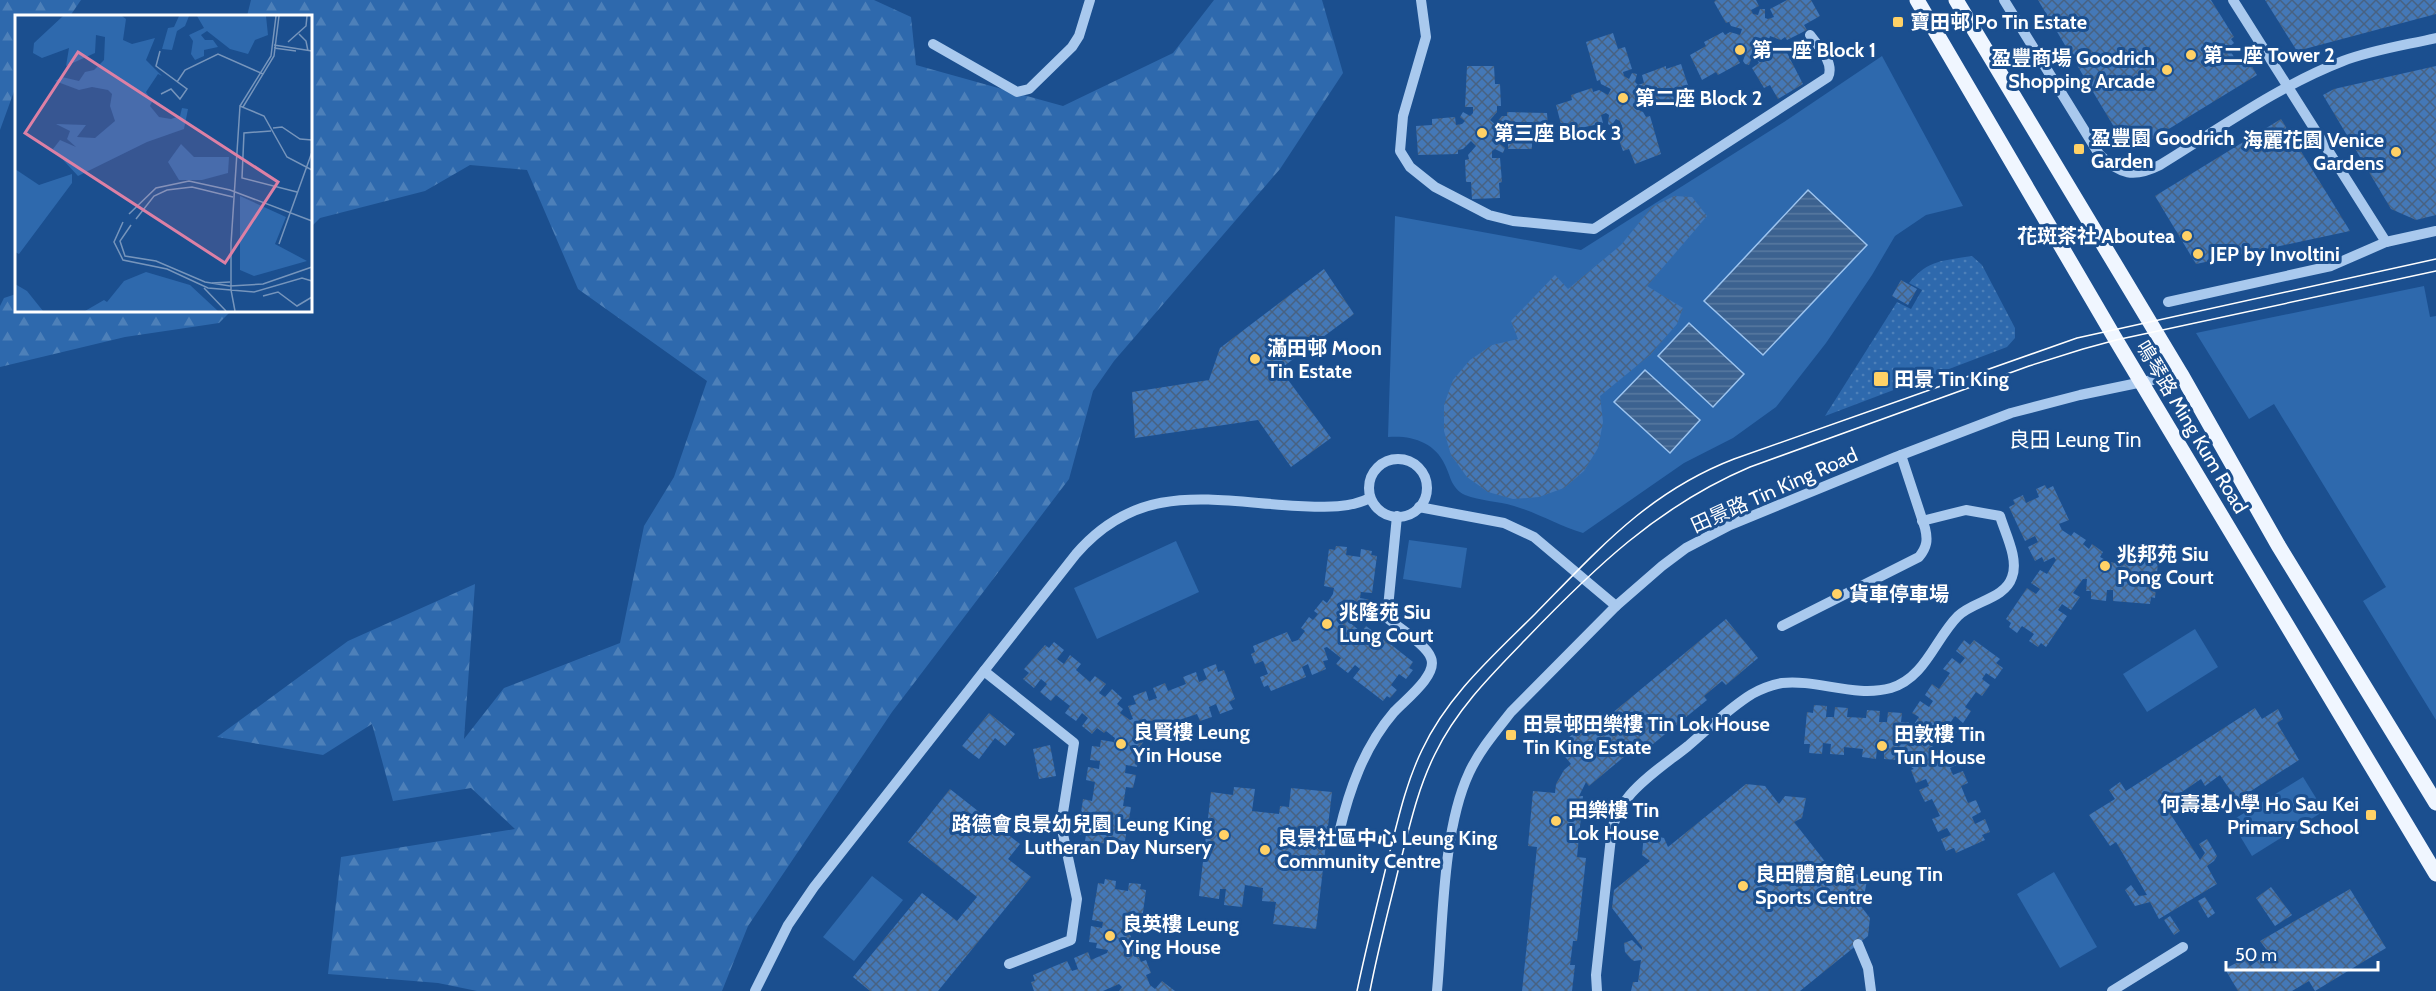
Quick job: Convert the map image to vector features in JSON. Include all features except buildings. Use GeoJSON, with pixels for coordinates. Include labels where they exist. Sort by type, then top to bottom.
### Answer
{"type":"FeatureCollection","features":[{"type":"Feature","properties":{"kind":"main road","name":"鳴琴路 Ming Kum Road"},"geometry":{"type":"LineString","coordinates":[[1917,0],[2436,874]]}},
{"type":"Feature","properties":{"kind":"main road","name":"鳴琴路 Ming Kum Road"},"geometry":{"type":"LineString","coordinates":[[1956,0],[2181,374],[2278,545],[2436,803]]}},
{"type":"Feature","properties":{"kind":"street"},"geometry":{"type":"LineString","coordinates":[[933,44],[1017,92],[1024,91],[1029,89],[1072,47],[1079,36],[1090,0]]}},
{"type":"Feature","properties":{"kind":"street"},"geometry":{"type":"LineString","coordinates":[[1421,0],[1426,37],[1403,116],[1400,151],[1410,167],[1435,187],[1489,215],[1513,221],[1594,229],[1828,77],[1831,71],[1830,64],[1810,35]]}},
{"type":"Feature","properties":{"kind":"street"},"geometry":{"type":"LineString","coordinates":[[2004,0],[2099,154],[2111,167],[2127,173],[2145,173],[2287,86],[2346,60],[2436,38]]}},
{"type":"Feature","properties":{"kind":"street"},"geometry":{"type":"LineString","coordinates":[[2233,0],[2386,242]]}},
{"type":"Feature","properties":{"kind":"street"},"geometry":{"type":"LineString","coordinates":[[2168,302],[2331,266],[2386,242],[2436,231]]}},
{"type":"Feature","properties":{"kind":"street","name":"田景路 Tin King Road"},"geometry":{"type":"LineString","coordinates":[[1437,991],[1450,843],[1455,815],[1470,771],[1496,730],[1511,712],[1616,606],[1662,566],[1709,535],[1763,511],[2012,413],[2181,374]]}},
{"type":"Feature","properties":{"kind":"street"},"geometry":{"type":"LineString","coordinates":[[1782,626],[1919,557],[1926,548],[1927,538],[1923,520],[1901,455]]}},
{"type":"Feature","properties":{"kind":"street"},"geometry":{"type":"LineString","coordinates":[[1404,460],[1413,463],[1425,479],[1425,498],[1412,513],[1397,516],[1383,513],[1370,498],[1370,478],[1376,468],[1384,462],[1404,460]]}},
{"type":"Feature","properties":{"kind":"street"},"geometry":{"type":"LineString","coordinates":[[755,991],[788,925],[814,887],[1083,546],[1107,524],[1125,513],[1165,501],[1187,499],[1337,506],[1359,503],[1370,498]]}},
{"type":"Feature","properties":{"kind":"street"},"geometry":{"type":"LineString","coordinates":[[1419,507],[1504,523],[1534,537],[1616,606]]}},
{"type":"Feature","properties":{"kind":"street"},"geometry":{"type":"LineString","coordinates":[[1597,991],[1596,975],[1612,828],[1622,806],[1636,788],[1741,702],[1764,688],[1786,683],[1872,691],[1893,688],[1903,683],[1920,668],[1963,611],[2003,591],[2009,585],[2013,577],[2014,560],[2000,516],[1966,510],[1923,520]]}},
{"type":"Feature","properties":{"kind":"street"},"geometry":{"type":"LineString","coordinates":[[1338,833],[1352,783],[1372,745],[1391,716],[1427,678],[1432,669],[1432,658],[1426,649],[1386,618],[1397,516]]}},
{"type":"Feature","properties":{"kind":"street"},"geometry":{"type":"LineString","coordinates":[[984,671],[1074,743],[1061,825],[1077,899],[1071,940],[1009,964]]}},
{"type":"Feature","properties":{"kind":"street"},"geometry":{"type":"LineString","coordinates":[[1858,944],[1868,968],[1871,991]]}},
{"type":"Feature","properties":{"kind":"street"},"geometry":{"type":"LineString","coordinates":[[2112,991],[2183,947]]}},
{"type":"Feature","properties":{"kind":"green space"},"geometry":{"type":"Polygon","coordinates":[[[0,0],[81,0],[71,15],[15,15],[15,89],[0,130],[0,0]]]}},
{"type":"Feature","properties":{"kind":"green space"},"geometry":{"type":"Polygon","coordinates":[[[251,0],[874,0],[911,17],[916,65],[1063,106],[1173,53],[1214,0],[1322,0],[1343,73],[1280,169],[1114,361],[1093,391],[1069,479],[892,712],[748,926],[722,991],[477,991],[438,983],[328,974],[341,857],[515,829],[471,788],[393,801],[372,724],[323,755],[217,737],[348,641],[475,584],[464,739],[504,688],[620,643],[644,526],[674,477],[707,381],[578,289],[527,170],[470,165],[425,191],[320,218],[312,226],[312,15],[247,15],[251,0]]]}},
{"type":"Feature","properties":{"kind":"green space"},"geometry":{"type":"Polygon","coordinates":[[[1882,56],[1963,206],[1926,215],[1895,236],[1872,275],[1826,343],[1776,407],[1733,438],[1684,463],[1583,533],[1514,506],[1465,495],[1454,486],[1441,457],[1429,446],[1405,437],[1388,437],[1395,216],[1581,250],[1784,122],[1882,56]]]}},
{"type":"Feature","properties":{"kind":"green space"},"geometry":{"type":"Polygon","coordinates":[[[1972,256],[1982,265],[2015,328],[2015,338],[2007,347],[1825,416],[1897,302],[1911,309],[1922,290],[1909,283],[1916,275],[1937,262],[1972,256]]]}},
{"type":"Feature","properties":{"kind":"green space"},"geometry":{"type":"Polygon","coordinates":[[[2424,286],[2430,317],[2436,316],[2436,720],[2363,601],[2386,587],[2274,404],[2249,419],[2196,333],[2424,286]]]}},
{"type":"Feature","properties":{"kind":"green space"},"geometry":{"type":"Polygon","coordinates":[[[15,294],[15,312],[230,312],[219,323],[125,337],[0,367],[0,306],[4,298],[15,294]]]}},
{"type":"Feature","properties":{"kind":"green space"},"geometry":{"type":"Polygon","coordinates":[[[1409,540],[1467,548],[1461,588],[1403,579],[1409,540]]]}},
{"type":"Feature","properties":{"kind":"green space"},"geometry":{"type":"Polygon","coordinates":[[[1176,541],[1199,592],[1097,639],[1074,588],[1176,541]]]}},
{"type":"Feature","properties":{"kind":"green space"},"geometry":{"type":"Polygon","coordinates":[[[2195,629],[2218,667],[2147,712],[2123,674],[2195,629]]]}},
{"type":"Feature","properties":{"kind":"green space"},"geometry":{"type":"Polygon","coordinates":[[[2303,777],[2324,811],[2252,856],[2231,821],[2303,777]]]}},
{"type":"Feature","properties":{"kind":"green space"},"geometry":{"type":"Polygon","coordinates":[[[2054,872],[2097,947],[2060,968],[2017,894],[2054,872]]]}},
{"type":"Feature","properties":{"kind":"green space"},"geometry":{"type":"Polygon","coordinates":[[[872,876],[903,900],[854,961],[823,937],[872,876]]]}},
{"type":"Feature","properties":{"kind":"shaded area"},"geometry":{"type":"Polygon","coordinates":[[[1808,190],[1867,245],[1763,355],[1704,301],[1808,190]]]}},
{"type":"Feature","properties":{"kind":"shaded area"},"geometry":{"type":"Polygon","coordinates":[[[1689,323],[1744,374],[1713,407],[1658,356],[1689,323]]]}},
{"type":"Feature","properties":{"kind":"shaded area"},"geometry":{"type":"Polygon","coordinates":[[[1645,370],[1700,420],[1670,453],[1614,402],[1645,370]]]}},
{"type":"Feature","properties":{"kind":"tram line"},"geometry":{"type":"LineString","coordinates":[[1357,991],[1402,805],[1416,763],[1445,711],[1472,677],[1581,567],[1626,525],[1675,488],[1734,459],[2077,338],[2436,259]]}},
{"type":"Feature","properties":{"kind":"tram line"},"geometry":{"type":"LineString","coordinates":[[1370,991],[1414,810],[1429,768],[1453,723],[1475,694],[1550,614],[1602,564],[1656,520],[1686,500],[1750,467],[2029,366],[2116,340],[2436,271]]}},
{"type":"Feature","properties":{"kind":"place","name":"寶田邨 Po Tin Estate"},"geometry":{"type":"Point","coordinates":[1898,22]}},
{"type":"Feature","properties":{"kind":"place","name":"第一座 Block 1"},"geometry":{"type":"Point","coordinates":[1740,50]}},
{"type":"Feature","properties":{"kind":"place","name":"第二座 Tower 2"},"geometry":{"type":"Point","coordinates":[2191,55]}},
{"type":"Feature","properties":{"kind":"place","name":"盈豐商場 Goodrich Shopping Arcade"},"geometry":{"type":"Point","coordinates":[2167,70]}},
{"type":"Feature","properties":{"kind":"place","name":"第二座 Block 2"},"geometry":{"type":"Point","coordinates":[1623,98]}},
{"type":"Feature","properties":{"kind":"place","name":"第三座 Block 3"},"geometry":{"type":"Point","coordinates":[1482,133]}},
{"type":"Feature","properties":{"kind":"place","name":"盈豐園 Goodrich Garden"},"geometry":{"type":"Point","coordinates":[2079,149]}},
{"type":"Feature","properties":{"kind":"place","name":"海麗花園 Venice Gardens"},"geometry":{"type":"Point","coordinates":[2396,152]}},
{"type":"Feature","properties":{"kind":"place","name":"花斑茶社 Aboutea"},"geometry":{"type":"Point","coordinates":[2187,236]}},
{"type":"Feature","properties":{"kind":"place","name":"JEP by Involtini"},"geometry":{"type":"Point","coordinates":[2198,254]}},
{"type":"Feature","properties":{"kind":"place","name":"滿田邨 Moon Tin Estate"},"geometry":{"type":"Point","coordinates":[1255,359]}},
{"type":"Feature","properties":{"kind":"place","name":"田景 Tin King"},"geometry":{"type":"Point","coordinates":[1881,379]}},
{"type":"Feature","properties":{"kind":"place","name":"兆邦苑 Siu Pong Court"},"geometry":{"type":"Point","coordinates":[2105,566]}},
{"type":"Feature","properties":{"kind":"place","name":"貨車停車場"},"geometry":{"type":"Point","coordinates":[1837,594]}},
{"type":"Feature","properties":{"kind":"place","name":"兆隆苑 Siu Lung Court"},"geometry":{"type":"Point","coordinates":[1327,624]}},
{"type":"Feature","properties":{"kind":"place","name":"田景邨田樂樓 Tin Lok House Tin King Estate"},"geometry":{"type":"Point","coordinates":[1511,735]}},
{"type":"Feature","properties":{"kind":"place","name":"良賢樓 Leung Yin House"},"geometry":{"type":"Point","coordinates":[1121,744]}},
{"type":"Feature","properties":{"kind":"place","name":"田敦樓 Tin Tun House"},"geometry":{"type":"Point","coordinates":[1882,746]}},
{"type":"Feature","properties":{"kind":"place","name":"何壽基小學 Ho Sau Kei Primary School"},"geometry":{"type":"Point","coordinates":[2371,815]}},
{"type":"Feature","properties":{"kind":"place","name":"田樂樓 Tin Lok House"},"geometry":{"type":"Point","coordinates":[1556,821]}},
{"type":"Feature","properties":{"kind":"place","name":"路德會良景幼兒園 Leung King Lutheran Day Nursery"},"geometry":{"type":"Point","coordinates":[1224,835]}},
{"type":"Feature","properties":{"kind":"place","name":"良景社區中心 Leung King Community Centre"},"geometry":{"type":"Point","coordinates":[1265,850]}},
{"type":"Feature","properties":{"kind":"place","name":"良田體育館 Leung Tin Sports Centre"},"geometry":{"type":"Point","coordinates":[1743,886]}},
{"type":"Feature","properties":{"kind":"place","name":"良英樓 Leung Ying House"},"geometry":{"type":"Point","coordinates":[1110,936]}},
{"type":"Feature","properties":{"kind":"district","name":"良田 Leung Tin"},"geometry":{"type":"Point","coordinates":[2075,440]}}]}
